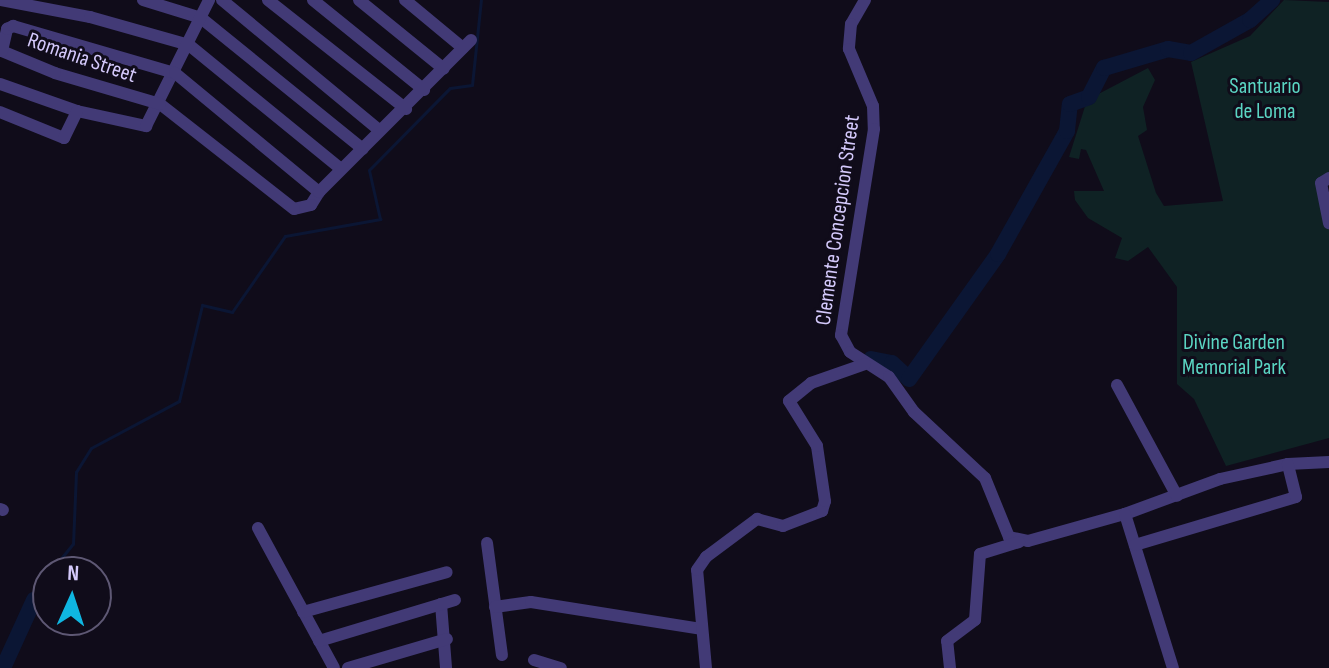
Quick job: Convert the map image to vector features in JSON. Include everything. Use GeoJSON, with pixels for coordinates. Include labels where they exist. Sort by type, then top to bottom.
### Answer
{"type":"FeatureCollection","features":[{"type":"Feature","properties":{"kind":"street"},"geometry":{"type":"LineString","coordinates":[[0,0],[90,17],[189,45],[341,169]]}},
{"type":"Feature","properties":{"kind":"street"},"geometry":{"type":"LineString","coordinates":[[143,0],[201,18],[363,149]]}},
{"type":"Feature","properties":{"kind":"street"},"geometry":{"type":"LineString","coordinates":[[0,84],[77,111],[143,128],[160,104],[209,0]]}},
{"type":"Feature","properties":{"kind":"street"},"geometry":{"type":"LineString","coordinates":[[222,0],[379,130]]}},
{"type":"Feature","properties":{"kind":"street"},"geometry":{"type":"LineString","coordinates":[[268,0],[406,109]]}},
{"type":"Feature","properties":{"kind":"street"},"geometry":{"type":"LineString","coordinates":[[359,0],[444,69]]}},
{"type":"Feature","properties":{"kind":"street"},"geometry":{"type":"LineString","coordinates":[[160,104],[294,209],[311,205],[341,169],[379,130],[406,109],[467,44],[405,0]]}},
{"type":"Feature","properties":{"kind":"street","name":"Clemente Concepcion Street"},"geometry":{"type":"LineString","coordinates":[[865,0],[851,24],[849,49],[873,106],[874,129],[840,325],[844,344],[865,364],[889,377],[914,412],[985,478],[1004,530],[1019,542]]}},
{"type":"Feature","properties":{"kind":"street"},"geometry":{"type":"LineString","coordinates":[[319,1],[424,90]]}},
{"type":"Feature","properties":{"kind":"street","name":"Romania Street"},"geometry":{"type":"LineString","coordinates":[[160,104],[55,73],[2,51],[2,41],[13,26],[175,73]]}},
{"type":"Feature","properties":{"kind":"street"},"geometry":{"type":"LineString","coordinates":[[175,73],[319,192]]}},
{"type":"Feature","properties":{"kind":"street"},"geometry":{"type":"LineString","coordinates":[[0,112],[64,138],[77,111]]}},
{"type":"Feature","properties":{"kind":"street"},"geometry":{"type":"LineString","coordinates":[[1325,181],[1328,217]]}},
{"type":"Feature","properties":{"kind":"street"},"geometry":{"type":"LineString","coordinates":[[706,668],[697,570],[706,557],[757,519],[783,526],[822,511],[825,501],[817,446],[789,401],[811,383],[865,364]]}},
{"type":"Feature","properties":{"kind":"street"},"geometry":{"type":"LineString","coordinates":[[1117,385],[1177,496]]}},
{"type":"Feature","properties":{"kind":"street"},"geometry":{"type":"LineString","coordinates":[[950,668],[947,641],[975,620],[980,554],[1125,514],[1220,479],[1288,464],[1329,462]]}},
{"type":"Feature","properties":{"kind":"street"},"geometry":{"type":"LineString","coordinates":[[1135,545],[1296,497],[1288,464]]}},
{"type":"Feature","properties":{"kind":"street"},"geometry":{"type":"LineString","coordinates":[[1125,514],[1173,668]]}},
{"type":"Feature","properties":{"kind":"street"},"geometry":{"type":"LineString","coordinates":[[258,528],[334,668]]}},
{"type":"Feature","properties":{"kind":"street"},"geometry":{"type":"LineString","coordinates":[[487,543],[502,655]]}},
{"type":"Feature","properties":{"kind":"street"},"geometry":{"type":"LineString","coordinates":[[303,612],[447,572]]}},
{"type":"Feature","properties":{"kind":"street"},"geometry":{"type":"LineString","coordinates":[[319,641],[455,600]]}},
{"type":"Feature","properties":{"kind":"street"},"geometry":{"type":"LineString","coordinates":[[495,607],[531,602],[701,629]]}},
{"type":"Feature","properties":{"kind":"street"},"geometry":{"type":"LineString","coordinates":[[441,604],[447,639],[446,668]]}},
{"type":"Feature","properties":{"kind":"street"},"geometry":{"type":"LineString","coordinates":[[348,668],[447,639]]}},
{"type":"Feature","properties":{"kind":"street"},"geometry":{"type":"LineString","coordinates":[[534,660],[561,668]]}},
{"type":"Feature","properties":{"kind":"green space"},"geometry":{"type":"Polygon","coordinates":[[[1284,0],[1329,2],[1329,175],[1318,178],[1329,229],[1329,438],[1226,466],[1194,399],[1177,384],[1177,287],[1148,247],[1128,261],[1115,258],[1122,238],[1088,218],[1075,200],[1074,191],[1104,191],[1086,150],[1081,149],[1079,159],[1069,157],[1087,100],[1148,68],[1155,80],[1143,107],[1147,130],[1138,136],[1156,193],[1164,206],[1223,201],[1191,62],[1250,36],[1284,0]]]}},
{"type":"Feature","properties":{"kind":"waterway"},"geometry":{"type":"LineString","coordinates":[[63,556],[73,544],[76,472],[91,448],[179,401],[202,305],[232,312],[285,236],[380,219],[369,170],[450,88],[472,85],[481,0]]}},
{"type":"Feature","properties":{"kind":"waterway"},"geometry":{"type":"LineString","coordinates":[[871,359],[892,363],[909,379],[998,254],[1067,131],[1070,104],[1089,97],[1104,68],[1168,49],[1191,53],[1250,20],[1272,0]]}},
{"type":"Feature","properties":{"kind":"waterway"},"geometry":{"type":"LineString","coordinates":[[3,668],[32,604]]}},
{"type":"Feature","properties":{"kind":"park label","name":"Santuario de Loma"},"geometry":{"type":"Point","coordinates":[1265,98]}},
{"type":"Feature","properties":{"kind":"park label","name":"Divine Garden Memorial Park"},"geometry":{"type":"Point","coordinates":[1234,354]}}]}
